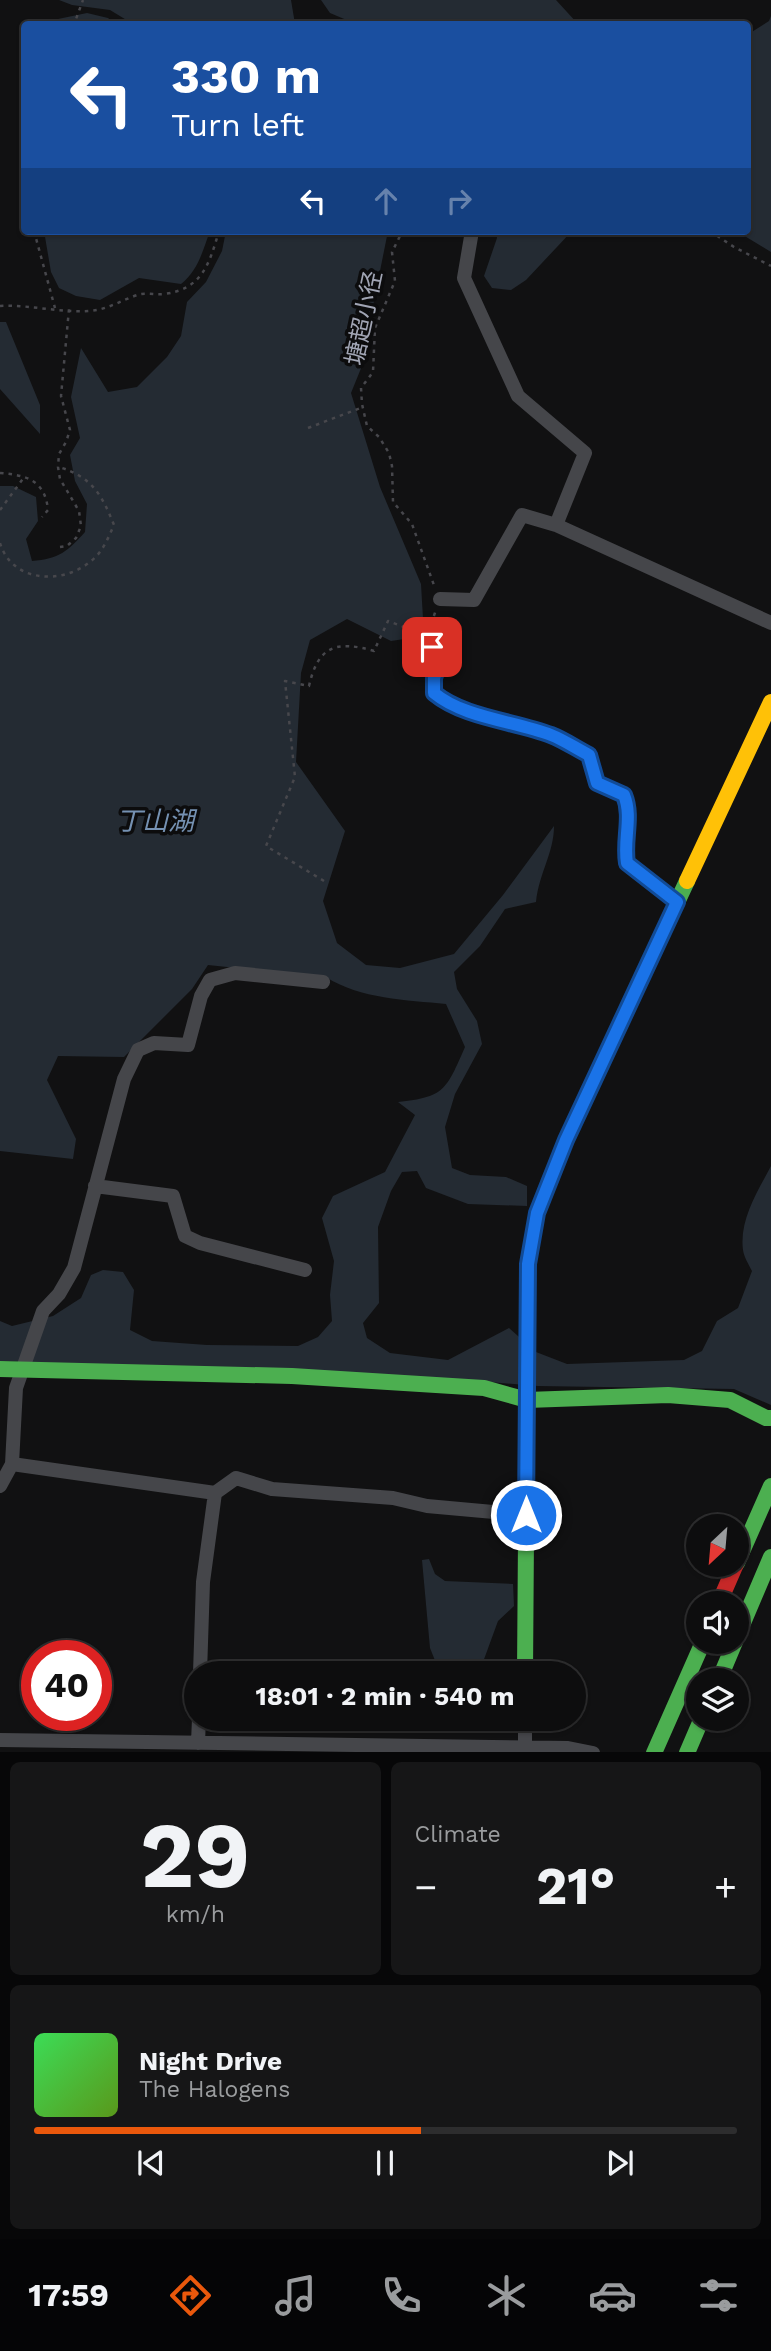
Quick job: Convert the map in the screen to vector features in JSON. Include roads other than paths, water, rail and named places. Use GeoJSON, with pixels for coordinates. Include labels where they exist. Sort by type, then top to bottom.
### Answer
{"type":"FeatureCollection","features":[{"type":"Feature","properties":{"kind":"street"},"geometry":{"type":"LineString","coordinates":[[471,235],[464,278],[518,396],[585,453],[556,525]]}},
{"type":"Feature","properties":{"kind":"street"},"geometry":{"type":"LineString","coordinates":[[440,599],[474,600],[522,515],[556,525],[771,623]]}},
{"type":"Feature","properties":{"kind":"street"},"geometry":{"type":"LineString","coordinates":[[422,634],[441,659],[434,678],[434,693],[443,700],[552,735],[589,755],[597,783],[624,795],[629,808],[625,852],[627,863],[677,902]]}},
{"type":"Feature","properties":{"kind":"street"},"geometry":{"type":"LineString","coordinates":[[525,1661],[528,1264],[537,1213],[566,1140],[771,702]]}},
{"type":"Feature","properties":{"kind":"street"},"geometry":{"type":"LineString","coordinates":[[0,1486],[12,1464],[16,1388],[43,1311],[59,1294],[74,1268],[124,1079],[138,1050],[154,1043],[188,1045],[201,996],[210,980],[235,973],[323,982]]}},
{"type":"Feature","properties":{"kind":"street"},"geometry":{"type":"LineString","coordinates":[[95,1186],[173,1196],[185,1236],[200,1243],[304,1269]]}},
{"type":"Feature","properties":{"kind":"street"},"geometry":{"type":"LineString","coordinates":[[0,1369],[292,1376],[484,1388],[527,1400],[668,1395],[730,1400],[771,1418]]}},
{"type":"Feature","properties":{"kind":"street"},"geometry":{"type":"LineString","coordinates":[[12,1464],[215,1493],[236,1478],[272,1489],[393,1498],[427,1506],[526,1515]]}},
{"type":"Feature","properties":{"kind":"street"},"geometry":{"type":"LineString","coordinates":[[749,1535],[771,1486]]}},
{"type":"Feature","properties":{"kind":"street"},"geometry":{"type":"LineString","coordinates":[[200,1661],[203,1582],[215,1493]]}},
{"type":"Feature","properties":{"kind":"street"},"geometry":{"type":"LineString","coordinates":[[749,1609],[771,1557]]}},
{"type":"Feature","properties":{"kind":"street"},"geometry":{"type":"LineString","coordinates":[[654,1752],[698,1654]]}},
{"type":"Feature","properties":{"kind":"street"},"geometry":{"type":"LineString","coordinates":[[198,1731],[198,1743]]}},
{"type":"Feature","properties":{"kind":"street"},"geometry":{"type":"LineString","coordinates":[[525,1731],[525,1747]]}},
{"type":"Feature","properties":{"kind":"street"},"geometry":{"type":"LineString","coordinates":[[687,1752],[696,1731]]}},
{"type":"Feature","properties":{"kind":"street"},"geometry":{"type":"LineString","coordinates":[[0,1740],[198,1743],[238,1748],[525,1747],[568,1748],[593,1752]]}},
{"type":"Feature","properties":{"kind":"water"},"geometry":{"type":"Polygon","coordinates":[[[59,0],[291,0],[294,21],[128,21],[110,10],[72,5],[59,0]]]}},
{"type":"Feature","properties":{"kind":"water"},"geometry":{"type":"Polygon","coordinates":[[[321,0],[556,0],[575,21],[349,21],[330,13],[321,0]]]}},
{"type":"Feature","properties":{"kind":"water"},"geometry":{"type":"Polygon","coordinates":[[[87,13],[112,21],[57,21],[87,13]]]}},
{"type":"Feature","properties":{"kind":"water"},"geometry":{"type":"Polygon","coordinates":[[[771,16],[771,252],[743,235],[751,235],[753,195],[751,32],[769,21],[771,16]]]}},
{"type":"Feature","properties":{"kind":"water"},"geometry":{"type":"Polygon","coordinates":[[[45,235],[209,235],[196,267],[181,284],[139,278],[100,300],[76,296],[59,288],[51,272],[45,235]]]}},
{"type":"Feature","properties":{"kind":"water","name":"丁山湖"},"geometry":{"type":"Polygon","coordinates":[[[225,235],[388,235],[366,356],[351,393],[380,487],[421,584],[424,636],[391,641],[347,619],[310,640],[301,673],[296,762],[345,831],[323,901],[337,943],[366,965],[400,968],[454,954],[503,895],[554,826],[552,845],[536,902],[505,909],[480,946],[454,972],[457,989],[477,1021],[482,1044],[455,1094],[445,1127],[452,1168],[470,1175],[506,1177],[527,1186],[527,1206],[468,1204],[426,1188],[417,1171],[402,1172],[391,1191],[378,1227],[379,1303],[363,1323],[367,1338],[390,1353],[448,1360],[509,1328],[536,1352],[567,1364],[684,1360],[702,1351],[717,1321],[738,1308],[752,1271],[743,1250],[744,1228],[751,1206],[771,1166],[771,1405],[734,1389],[538,1386],[454,1379],[0,1361],[0,1321],[12,1326],[53,1316],[81,1298],[91,1275],[103,1270],[123,1272],[134,1290],[130,1330],[152,1341],[207,1345],[298,1346],[318,1337],[332,1321],[330,1295],[334,1261],[322,1218],[333,1196],[385,1172],[415,1115],[398,1102],[426,1097],[442,1089],[465,1047],[446,1004],[369,994],[326,977],[208,965],[192,989],[124,1057],[58,1056],[47,1080],[76,1139],[73,1159],[0,1151],[0,486],[13,486],[36,497],[38,521],[26,539],[32,561],[62,553],[85,532],[87,504],[75,481],[70,455],[80,438],[71,397],[81,348],[108,392],[137,387],[167,357],[181,336],[187,302],[206,282],[222,251],[225,235]]]}},
{"type":"Feature","properties":{"kind":"water"},"geometry":{"type":"Polygon","coordinates":[[[497,235],[568,235],[526,280],[511,290],[492,288],[484,276],[497,235]]]}},
{"type":"Feature","properties":{"kind":"water"},"geometry":{"type":"Polygon","coordinates":[[[0,322],[6,322],[40,405],[40,434],[0,389],[0,322]]]}},
{"type":"Feature","properties":{"kind":"water"},"geometry":{"type":"Polygon","coordinates":[[[429,1559],[435,1574],[445,1581],[513,1584],[514,1606],[498,1621],[483,1661],[435,1661],[430,1648],[422,1560],[429,1559]]]}}]}
